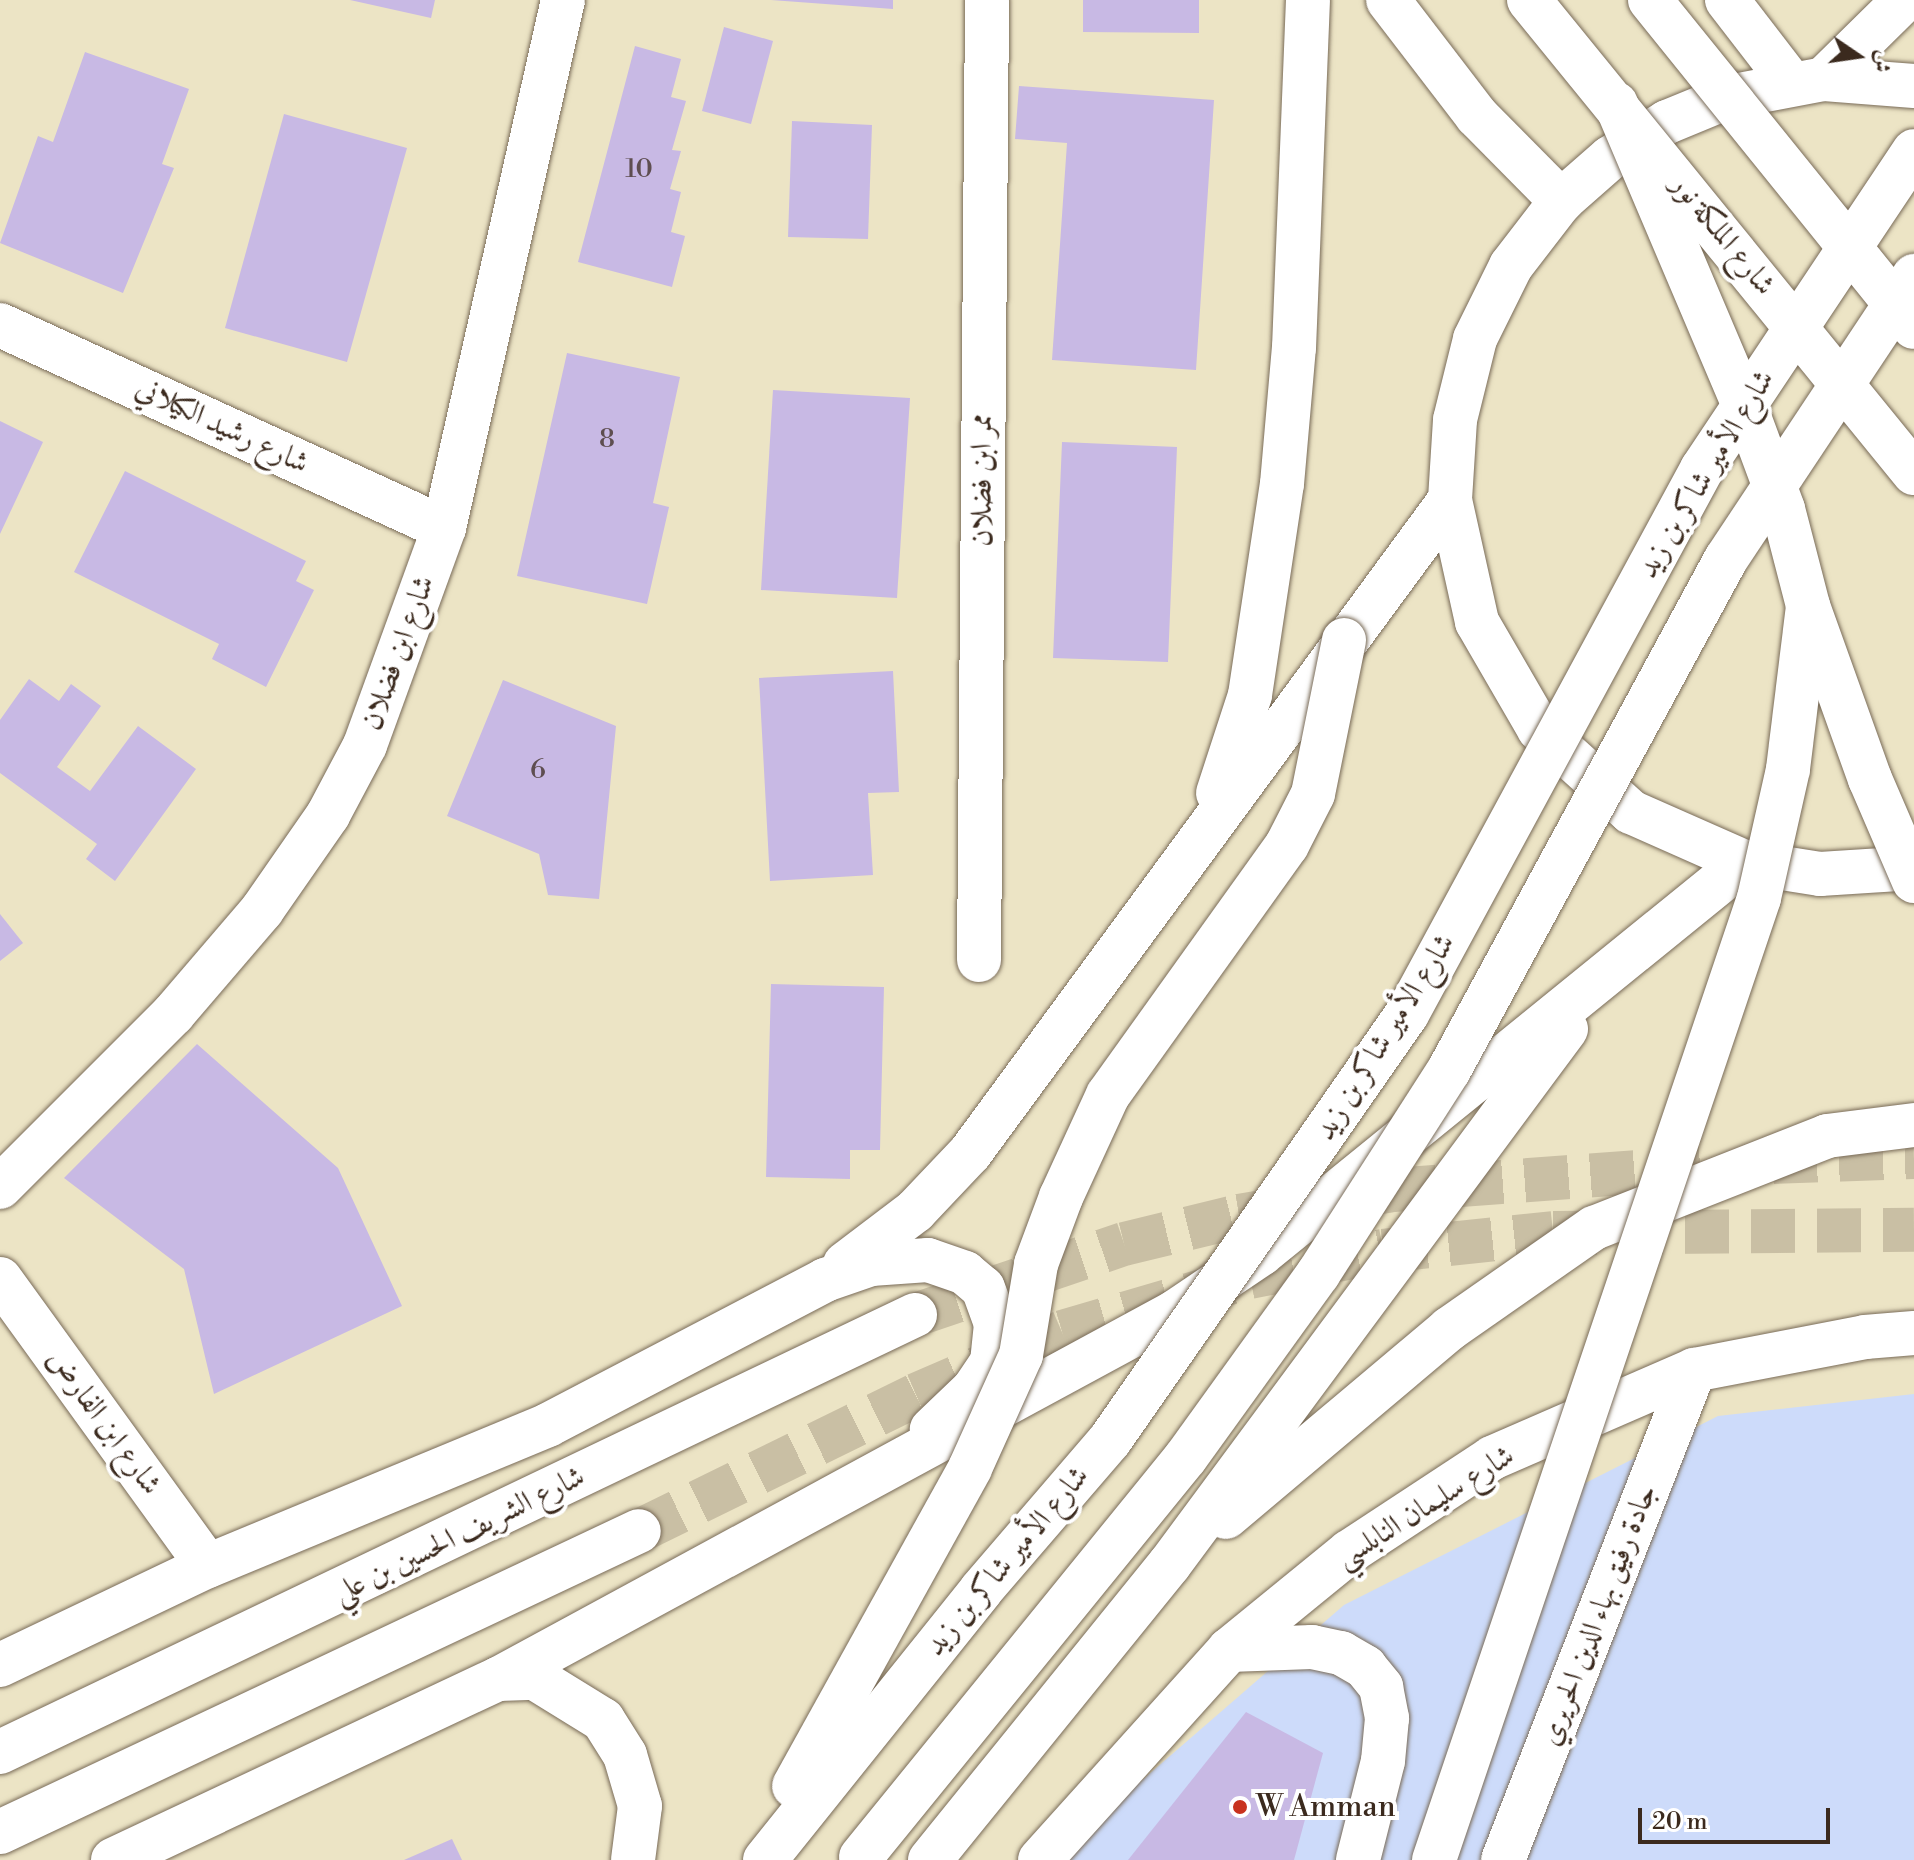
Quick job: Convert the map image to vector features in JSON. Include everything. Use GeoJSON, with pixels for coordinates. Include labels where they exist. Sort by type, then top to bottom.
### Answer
{"type":"FeatureCollection","features":[{"type":"Feature","properties":{"kind":"main road","name":"شارع ابن فضلان"},"geometry":{"type":"LineString","coordinates":[[0,1187],[173,1014],[262,910],[305,849],[365,745],[444,528],[563,0]]}},
{"type":"Feature","properties":{"kind":"main road","name":"ممر ابن فضلان"},"geometry":{"type":"LineString","coordinates":[[979,960],[987,0]]}},
{"type":"Feature","properties":{"kind":"main road"},"geometry":{"type":"LineString","coordinates":[[1199,842],[1250,695],[1282,484],[1294,348],[1308,0]]}},
{"type":"Feature","properties":{"kind":"main road"},"geometry":{"type":"LineString","coordinates":[[1388,0],[1477,116],[1561,201]]}},
{"type":"Feature","properties":{"kind":"main road","name":"شارع الملكة نور"},"geometry":{"type":"LineString","coordinates":[[1529,0],[1914,473]]}},
{"type":"Feature","properties":{"kind":"main road"},"geometry":{"type":"LineString","coordinates":[[1650,0],[1914,327]]}},
{"type":"Feature","properties":{"kind":"main road"},"geometry":{"type":"LineString","coordinates":[[1727,0],[1808,81]]}},
{"type":"Feature","properties":{"kind":"main road"},"geometry":{"type":"LineString","coordinates":[[1808,81],[1904,0]]}},
{"type":"Feature","properties":{"kind":"main road"},"geometry":{"type":"LineString","coordinates":[[1914,86],[1808,81],[1728,97],[1667,122],[1610,158],[1561,201],[1511,266],[1475,339],[1455,420],[1450,500],[1477,622],[1539,729],[1631,812],[1744,862],[1820,874],[1914,868]]}},
{"type":"Feature","properties":{"kind":"main road"},"geometry":{"type":"LineString","coordinates":[[1616,104],[1749,417],[1783,509],[1808,606],[1870,779],[1914,881]]}},
{"type":"Feature","properties":{"kind":"main road","name":"شارع الأمير شاكر بن زيد"},"geometry":{"type":"LineString","coordinates":[[765,1860],[970,1603],[1110,1440],[1407,1014],[1702,469],[1914,151]]}},
{"type":"Feature","properties":{"kind":"main road","name":"شارع الأمير شاكر بن زيد"},"geometry":{"type":"LineString","coordinates":[[860,1858],[1186,1457],[1318,1274],[1449,1070],[1726,559],[1914,276]]}},
{"type":"Feature","properties":{"kind":"main road","name":"شارع رشيد الكيلاني"},"geometry":{"type":"LineString","coordinates":[[0,325],[444,528]]}},
{"type":"Feature","properties":{"kind":"main road"},"geometry":{"type":"LineString","coordinates":[[805,1292],[915,1211],[970,1153],[1344,640],[1450,500]]}},
{"type":"Feature","properties":{"kind":"main road"},"geometry":{"type":"LineString","coordinates":[[1434,1860],[1723,1019],[1759,898],[1788,769],[1808,606]]}},
{"type":"Feature","properties":{"kind":"main road"},"geometry":{"type":"LineString","coordinates":[[751,1860],[970,1468],[1021,1355],[1036,1264],[1056,1210],[1108,1095],[1287,845],[1313,794],[1344,640]]}},
{"type":"Feature","properties":{"kind":"main road"},"geometry":{"type":"LineString","coordinates":[[113,1860],[498,1679],[1175,1312],[1261,1254],[1744,862]]}},
{"type":"Feature","properties":{"kind":"main road"},"geometry":{"type":"LineString","coordinates":[[930,1860],[1169,1565],[1609,972]]}},
{"type":"Feature","properties":{"kind":"main road"},"geometry":{"type":"LineString","coordinates":[[1169,1565],[1449,1329],[1594,1228],[1827,1136],[1914,1125]]}},
{"type":"Feature","properties":{"kind":"main road"},"geometry":{"type":"LineString","coordinates":[[0,1665],[208,1566],[548,1425],[851,1270],[902,1259],[928,1260],[965,1273],[983,1288],[996,1324],[992,1362],[973,1390],[896,1465]]}},
{"type":"Feature","properties":{"kind":"main road","name":"شارع ابن الفارض"},"geometry":{"type":"LineString","coordinates":[[0,1279],[208,1566]]}},
{"type":"Feature","properties":{"kind":"main road","name":"شارع الشريف الحسين بن علي"},"geometry":{"type":"LineString","coordinates":[[0,1752],[915,1315]]}},
{"type":"Feature","properties":{"kind":"main road","name":"شارع سليمان النابلسي"},"geometry":{"type":"LineString","coordinates":[[1040,1860],[1229,1650],[1349,1552],[1492,1458],[1694,1370],[1865,1337],[1914,1333]]}},
{"type":"Feature","properties":{"kind":"main road","name":"جادة رفيق بهاء الدين الحريري"},"geometry":{"type":"LineString","coordinates":[[1503,1860],[1694,1370]]}},
{"type":"Feature","properties":{"kind":"main road"},"geometry":{"type":"LineString","coordinates":[[0,1832],[639,1531]]}},
{"type":"Feature","properties":{"kind":"main road"},"geometry":{"type":"LineString","coordinates":[[1229,1650],[1312,1647],[1341,1653],[1365,1667],[1381,1687],[1387,1718],[1383,1761],[1358,1860]]}},
{"type":"Feature","properties":{"kind":"main road"},"geometry":{"type":"LineString","coordinates":[[498,1679],[535,1678],[603,1720],[625,1755],[640,1806],[633,1860]]}},
{"type":"Feature","properties":{"kind":"shaded area"},"geometry":{"type":"Polygon","coordinates":[[[1914,1394],[1914,1860],[1050,1860],[1344,1605],[1718,1416],[1914,1394]]]}},
{"type":"Feature","properties":{"kind":"building"},"geometry":{"type":"Polygon","coordinates":[[[350,0],[435,0],[431,18],[350,0]]]}},
{"type":"Feature","properties":{"kind":"building"},"geometry":{"type":"Polygon","coordinates":[[[771,0],[893,0],[893,9],[771,0]]]}},
{"type":"Feature","properties":{"kind":"building"},"geometry":{"type":"Polygon","coordinates":[[[1083,0],[1199,0],[1199,33],[1083,32],[1083,0]]]}},
{"type":"Feature","properties":{"kind":"building"},"geometry":{"type":"Polygon","coordinates":[[[724,27],[773,41],[751,124],[702,111],[724,27]]]}},
{"type":"Feature","properties":{"kind":"building"},"geometry":{"type":"Polygon","coordinates":[[[635,46],[681,59],[671,97],[686,101],[672,150],[681,151],[670,189],[681,192],[671,232],[685,236],[672,287],[578,262],[635,46]]]}},
{"type":"Feature","properties":{"kind":"building"},"geometry":{"type":"Polygon","coordinates":[[[85,52],[189,89],[162,164],[174,168],[123,293],[0,243],[38,136],[53,142],[85,52]]]}},
{"type":"Feature","properties":{"kind":"building"},"geometry":{"type":"Polygon","coordinates":[[[1019,86],[1214,100],[1196,370],[1052,360],[1067,143],[1015,139],[1019,86]]]}},
{"type":"Feature","properties":{"kind":"building"},"geometry":{"type":"Polygon","coordinates":[[[284,114],[407,148],[347,362],[225,328],[284,114]]]}},
{"type":"Feature","properties":{"kind":"building"},"geometry":{"type":"Polygon","coordinates":[[[792,121],[872,125],[868,239],[788,237],[792,121]]]}},
{"type":"Feature","properties":{"kind":"building"},"geometry":{"type":"Polygon","coordinates":[[[567,353],[680,377],[653,503],[669,507],[647,604],[517,576],[567,353]]]}},
{"type":"Feature","properties":{"kind":"building"},"geometry":{"type":"Polygon","coordinates":[[[773,390],[910,398],[897,598],[761,590],[773,390]]]}},
{"type":"Feature","properties":{"kind":"building"},"geometry":{"type":"Polygon","coordinates":[[[0,421],[43,442],[0,534],[0,421]]]}},
{"type":"Feature","properties":{"kind":"building"},"geometry":{"type":"Polygon","coordinates":[[[1062,442],[1177,447],[1168,662],[1053,658],[1062,442]]]}},
{"type":"Feature","properties":{"kind":"building"},"geometry":{"type":"Polygon","coordinates":[[[125,471],[306,561],[296,581],[314,590],[266,687],[212,659],[219,644],[74,572],[125,471]]]}},
{"type":"Feature","properties":{"kind":"building"},"geometry":{"type":"Polygon","coordinates":[[[893,671],[899,792],[868,793],[873,875],[770,881],[759,678],[893,671]]]}},
{"type":"Feature","properties":{"kind":"building"},"geometry":{"type":"Polygon","coordinates":[[[29,679],[59,701],[71,684],[101,706],[57,767],[90,791],[138,726],[196,769],[115,881],[86,859],[97,844],[0,773],[0,720],[29,679]]]}},
{"type":"Feature","properties":{"kind":"building"},"geometry":{"type":"Polygon","coordinates":[[[503,680],[616,726],[599,899],[548,895],[539,854],[447,816],[503,680]]]}},
{"type":"Feature","properties":{"kind":"building"},"geometry":{"type":"Polygon","coordinates":[[[0,914],[23,943],[0,961],[0,914]]]}},
{"type":"Feature","properties":{"kind":"building"},"geometry":{"type":"Polygon","coordinates":[[[771,984],[884,987],[880,1150],[850,1150],[850,1179],[766,1177],[771,984]]]}},
{"type":"Feature","properties":{"kind":"building"},"geometry":{"type":"Polygon","coordinates":[[[197,1044],[338,1168],[402,1306],[214,1394],[184,1269],[64,1178],[197,1044]]]}},
{"type":"Feature","properties":{"kind":"building","name":"W Amman"},"geometry":{"type":"Polygon","coordinates":[[[1246,1712],[1323,1753],[1294,1860],[1128,1860],[1246,1712]]]}},
{"type":"Feature","properties":{"kind":"building"},"geometry":{"type":"Polygon","coordinates":[[[452,1839],[462,1860],[404,1860],[452,1839]]]}},
{"type":"Feature","properties":{"kind":"tunnel"},"geometry":{"type":"LineString","coordinates":[[1773,1162],[1914,1157]]}},
{"type":"Feature","properties":{"kind":"tunnel"},"geometry":{"type":"LineString","coordinates":[[915,1315],[1124,1244],[1239,1216],[1393,1190],[1704,1167]]}},
{"type":"Feature","properties":{"kind":"tunnel"},"geometry":{"type":"LineString","coordinates":[[639,1531],[916,1395],[1062,1332],[1250,1277],[1383,1251],[1553,1233],[1914,1230]]}},
{"type":"Feature","properties":{"kind":"place","name":"W Amman"},"geometry":{"type":"Point","coordinates":[1240,1807]}}]}
